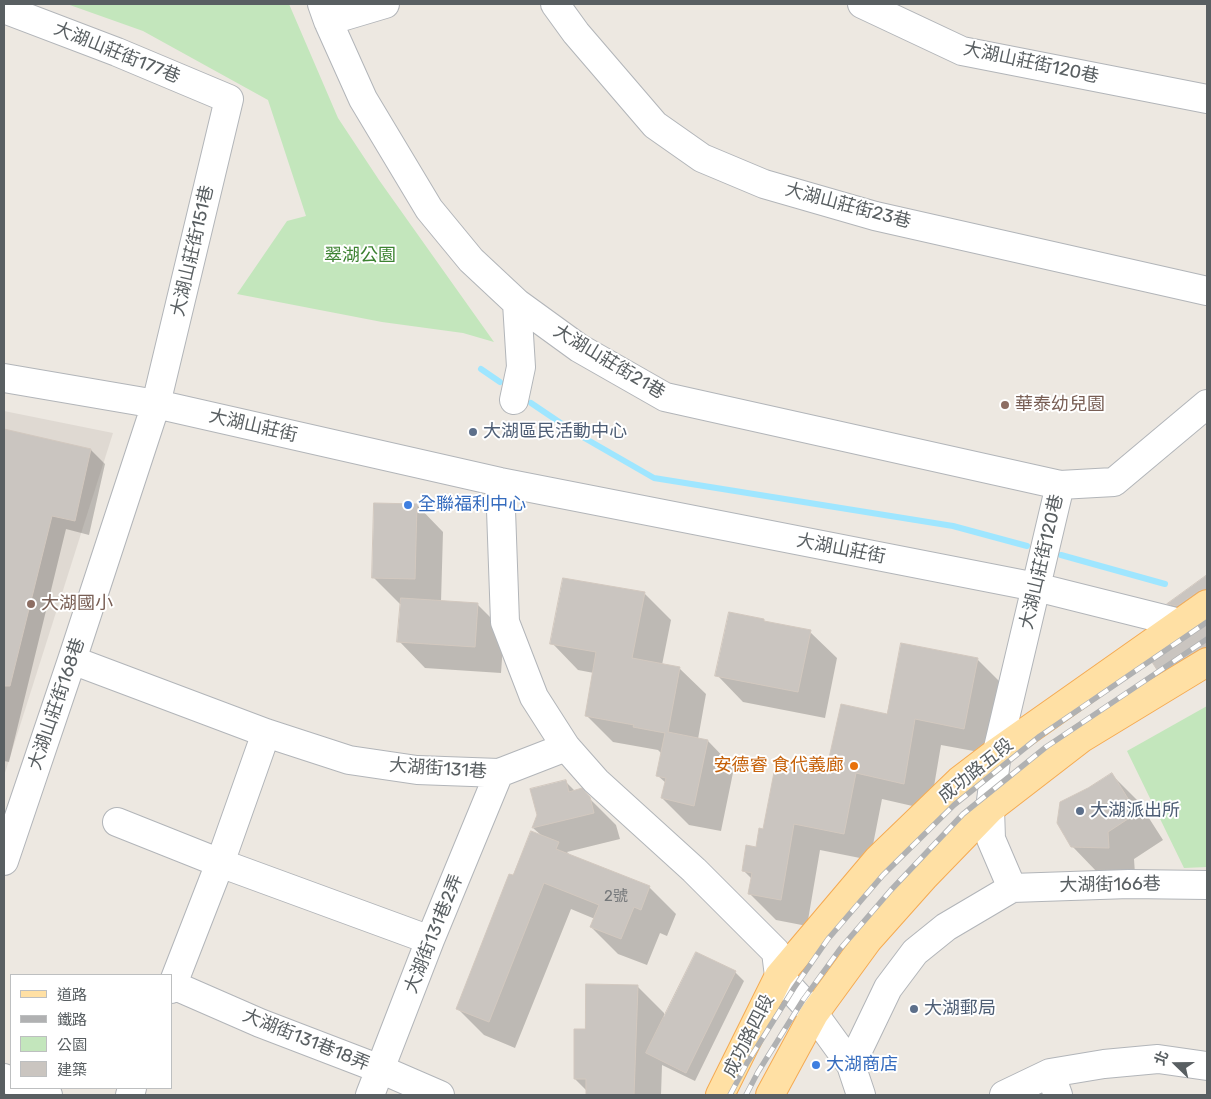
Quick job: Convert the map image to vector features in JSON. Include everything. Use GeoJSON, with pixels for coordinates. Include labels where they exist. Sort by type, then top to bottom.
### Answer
{"type":"FeatureCollection","features":[{"type":"Feature","properties":{"kind":"main road","name":"成功路五段"},"geometry":{"type":"LineString","coordinates":[[779,976],[878,859],[959,781],[997,752],[1207,604]]}},
{"type":"Feature","properties":{"kind":"main road"},"geometry":{"type":"LineString","coordinates":[[770,1095],[814,1014],[868,940],[924,876],[990,809],[1082,738],[1207,662]]}},
{"type":"Feature","properties":{"kind":"main road","name":"成功路四段"},"geometry":{"type":"LineString","coordinates":[[720,1095],[779,976]]}},
{"type":"Feature","properties":{"kind":"street"},"geometry":{"type":"LineString","coordinates":[[325,12],[385,4]]}},
{"type":"Feature","properties":{"kind":"street","name":"大湖山莊街23巷"},"geometry":{"type":"LineString","coordinates":[[555,4],[576,33],[655,125],[702,158],[764,184],[875,216],[1207,291]]}},
{"type":"Feature","properties":{"kind":"street","name":"大湖山莊街120巷"},"geometry":{"type":"LineString","coordinates":[[862,4],[962,51],[1207,99]]}},
{"type":"Feature","properties":{"kind":"street","name":"大湖山莊街177巷"},"geometry":{"type":"LineString","coordinates":[[4,9],[117,52],[229,99]]}},
{"type":"Feature","properties":{"kind":"street","name":"大湖山莊街21巷"},"geometry":{"type":"LineString","coordinates":[[325,12],[363,98],[429,209],[472,260],[517,303],[579,348],[665,397],[1060,485]]}},
{"type":"Feature","properties":{"kind":"street","name":"大湖山莊街151巷"},"geometry":{"type":"LineString","coordinates":[[156,404],[229,99]]}},
{"type":"Feature","properties":{"kind":"street"},"geometry":{"type":"LineString","coordinates":[[514,400],[521,367],[517,303]]}},
{"type":"Feature","properties":{"kind":"street","name":"大湖山莊街"},"geometry":{"type":"LineString","coordinates":[[4,378],[156,404],[500,482],[1036,587],[1180,623]]}},
{"type":"Feature","properties":{"kind":"street","name":"大湖山莊街168巷"},"geometry":{"type":"LineString","coordinates":[[4,861],[156,404]]}},
{"type":"Feature","properties":{"kind":"street","name":"大湖山莊街120巷"},"geometry":{"type":"LineString","coordinates":[[1012,888],[992,840],[990,809],[997,752],[1060,485],[1114,482],[1207,404]]}},
{"type":"Feature","properties":{"kind":"street"},"geometry":{"type":"LineString","coordinates":[[500,482],[505,622],[534,698],[566,747],[596,781],[694,870],[776,952],[779,976],[814,1014],[851,1065],[861,1095]]}},
{"type":"Feature","properties":{"kind":"street","name":"大湖街131巷"},"geometry":{"type":"LineString","coordinates":[[72,660],[266,733],[349,760],[417,770],[499,774],[566,747]]}},
{"type":"Feature","properties":{"kind":"street","name":"大湖街131巷18弄"},"geometry":{"type":"LineString","coordinates":[[266,733],[220,863],[172,987],[380,1069],[440,1095]]}},
{"type":"Feature","properties":{"kind":"street","name":"大湖街131巷2弄"},"geometry":{"type":"LineString","coordinates":[[370,1095],[430,940],[499,774]]}},
{"type":"Feature","properties":{"kind":"street"},"geometry":{"type":"LineString","coordinates":[[117,822],[220,863],[430,940]]}},
{"type":"Feature","properties":{"kind":"street","name":"大湖街166巷"},"geometry":{"type":"LineString","coordinates":[[1012,888],[1129,884],[1207,885]]}},
{"type":"Feature","properties":{"kind":"street"},"geometry":{"type":"LineString","coordinates":[[851,1065],[888,988],[915,952],[946,927],[1012,888]]}},
{"type":"Feature","properties":{"kind":"street"},"geometry":{"type":"LineString","coordinates":[[1004,1095],[1054,1084],[1104,1064],[1158,1059],[1207,1066]]}},
{"type":"Feature","properties":{"kind":"street"},"geometry":{"type":"LineString","coordinates":[[32,1089],[48,1095]]}},
{"type":"Feature","properties":{"kind":"shaded area","name":"大湖國小"},"geometry":{"type":"Polygon","coordinates":[[[4,411],[113,433],[4,776],[4,411]]]}},
{"type":"Feature","properties":{"kind":"green space","name":"翠湖公園"},"geometry":{"type":"Polygon","coordinates":[[[67,4],[289,4],[338,118],[379,180],[494,342],[463,333],[382,322],[237,294],[287,221],[306,216],[268,100],[143,31],[67,4]]]}},
{"type":"Feature","properties":{"kind":"green space"},"geometry":{"type":"Polygon","coordinates":[[[1207,706],[1207,867],[1184,868],[1127,751],[1207,706]]]}},
{"type":"Feature","properties":{"kind":"building"},"geometry":{"type":"Polygon","coordinates":[[[4,429],[91,449],[75,521],[52,516],[10,686],[4,686],[4,429]]]}},
{"type":"Feature","properties":{"kind":"building"},"geometry":{"type":"Polygon","coordinates":[[[374,503],[417,504],[415,579],[372,578],[374,503]]]}},
{"type":"Feature","properties":{"kind":"building"},"geometry":{"type":"Polygon","coordinates":[[[1207,575],[1207,589],[1198,591],[1177,606],[1167,604],[1207,575]]]}},
{"type":"Feature","properties":{"kind":"building"},"geometry":{"type":"Polygon","coordinates":[[[563,578],[645,592],[632,658],[680,667],[668,732],[708,740],[694,806],[661,798],[666,778],[656,776],[665,733],[585,716],[596,652],[550,644],[563,578]]]}},
{"type":"Feature","properties":{"kind":"building"},"geometry":{"type":"Polygon","coordinates":[[[401,598],[478,603],[475,647],[397,642],[401,598]]]}},
{"type":"Feature","properties":{"kind":"building"},"geometry":{"type":"Polygon","coordinates":[[[729,612],[811,630],[798,692],[715,676],[729,612]]]}},
{"type":"Feature","properties":{"kind":"building"},"geometry":{"type":"Polygon","coordinates":[[[1207,623],[1207,646],[1159,673],[1152,662],[1207,623]]]}},
{"type":"Feature","properties":{"kind":"building"},"geometry":{"type":"Polygon","coordinates":[[[901,643],[978,658],[964,729],[915,719],[904,784],[856,773],[844,834],[794,824],[781,900],[748,894],[752,873],[742,871],[746,845],[756,847],[759,828],[763,829],[777,757],[827,767],[841,704],[887,714],[901,643]]]}},
{"type":"Feature","properties":{"kind":"building","name":"大湖派出所"},"geometry":{"type":"Polygon","coordinates":[[[1112,773],[1137,813],[1108,832],[1109,848],[1071,847],[1057,823],[1060,802],[1112,773]]]}},
{"type":"Feature","properties":{"kind":"building"},"geometry":{"type":"Polygon","coordinates":[[[566,780],[569,792],[582,788],[590,797],[594,813],[532,828],[537,815],[530,789],[566,780]]]}},
{"type":"Feature","properties":{"kind":"building"},"geometry":{"type":"Polygon","coordinates":[[[531,831],[559,842],[556,849],[650,886],[641,910],[634,907],[621,939],[590,927],[599,905],[544,883],[489,1022],[456,1009],[509,874],[513,875],[531,831]]]}},
{"type":"Feature","properties":{"kind":"building"},"geometry":{"type":"Polygon","coordinates":[[[696,952],[736,971],[686,1073],[646,1053],[696,952]]]}},
{"type":"Feature","properties":{"kind":"building"},"geometry":{"type":"Polygon","coordinates":[[[586,984],[638,985],[634,1095],[586,1095],[586,1079],[574,1079],[574,1029],[585,1029],[586,984]]]}},
{"type":"Feature","properties":{"kind":"waterway"},"geometry":{"type":"LineString","coordinates":[[481,369],[500,382]]}},
{"type":"Feature","properties":{"kind":"waterway"},"geometry":{"type":"LineString","coordinates":[[531,403],[574,432],[654,478],[953,526],[1027,546]]}},
{"type":"Feature","properties":{"kind":"waterway"},"geometry":{"type":"LineString","coordinates":[[1061,555],[1165,584]]}},
{"type":"Feature","properties":{"kind":"railway"},"geometry":{"type":"LineString","coordinates":[[730,1095],[747,1063],[794,988],[828,939],[883,875],[954,805],[1040,736],[1207,622]]}},
{"type":"Feature","properties":{"kind":"railway"},"geometry":{"type":"LineString","coordinates":[[746,1095],[758,1072],[803,1000],[840,949],[891,890],[963,814],[1046,747],[1207,639]]}},
{"type":"Feature","properties":{"kind":"place","name":"華泰幼兒園"},"geometry":{"type":"Point","coordinates":[1005,405]}},
{"type":"Feature","properties":{"kind":"place","name":"大湖區民活動中心"},"geometry":{"type":"Point","coordinates":[473,432]}},
{"type":"Feature","properties":{"kind":"place","name":"全聯福利中心"},"geometry":{"type":"Point","coordinates":[408,505]}},
{"type":"Feature","properties":{"kind":"place","name":"大湖國小"},"geometry":{"type":"Point","coordinates":[31,604]}},
{"type":"Feature","properties":{"kind":"place","name":"安德睿 食代義廊"},"geometry":{"type":"Point","coordinates":[854,766]}},
{"type":"Feature","properties":{"kind":"place","name":"大湖派出所"},"geometry":{"type":"Point","coordinates":[1080,811]}},
{"type":"Feature","properties":{"kind":"place","name":"大湖郵局"},"geometry":{"type":"Point","coordinates":[914,1009]}},
{"type":"Feature","properties":{"kind":"place","name":"大湖商店"},"geometry":{"type":"Point","coordinates":[816,1065]}}]}
